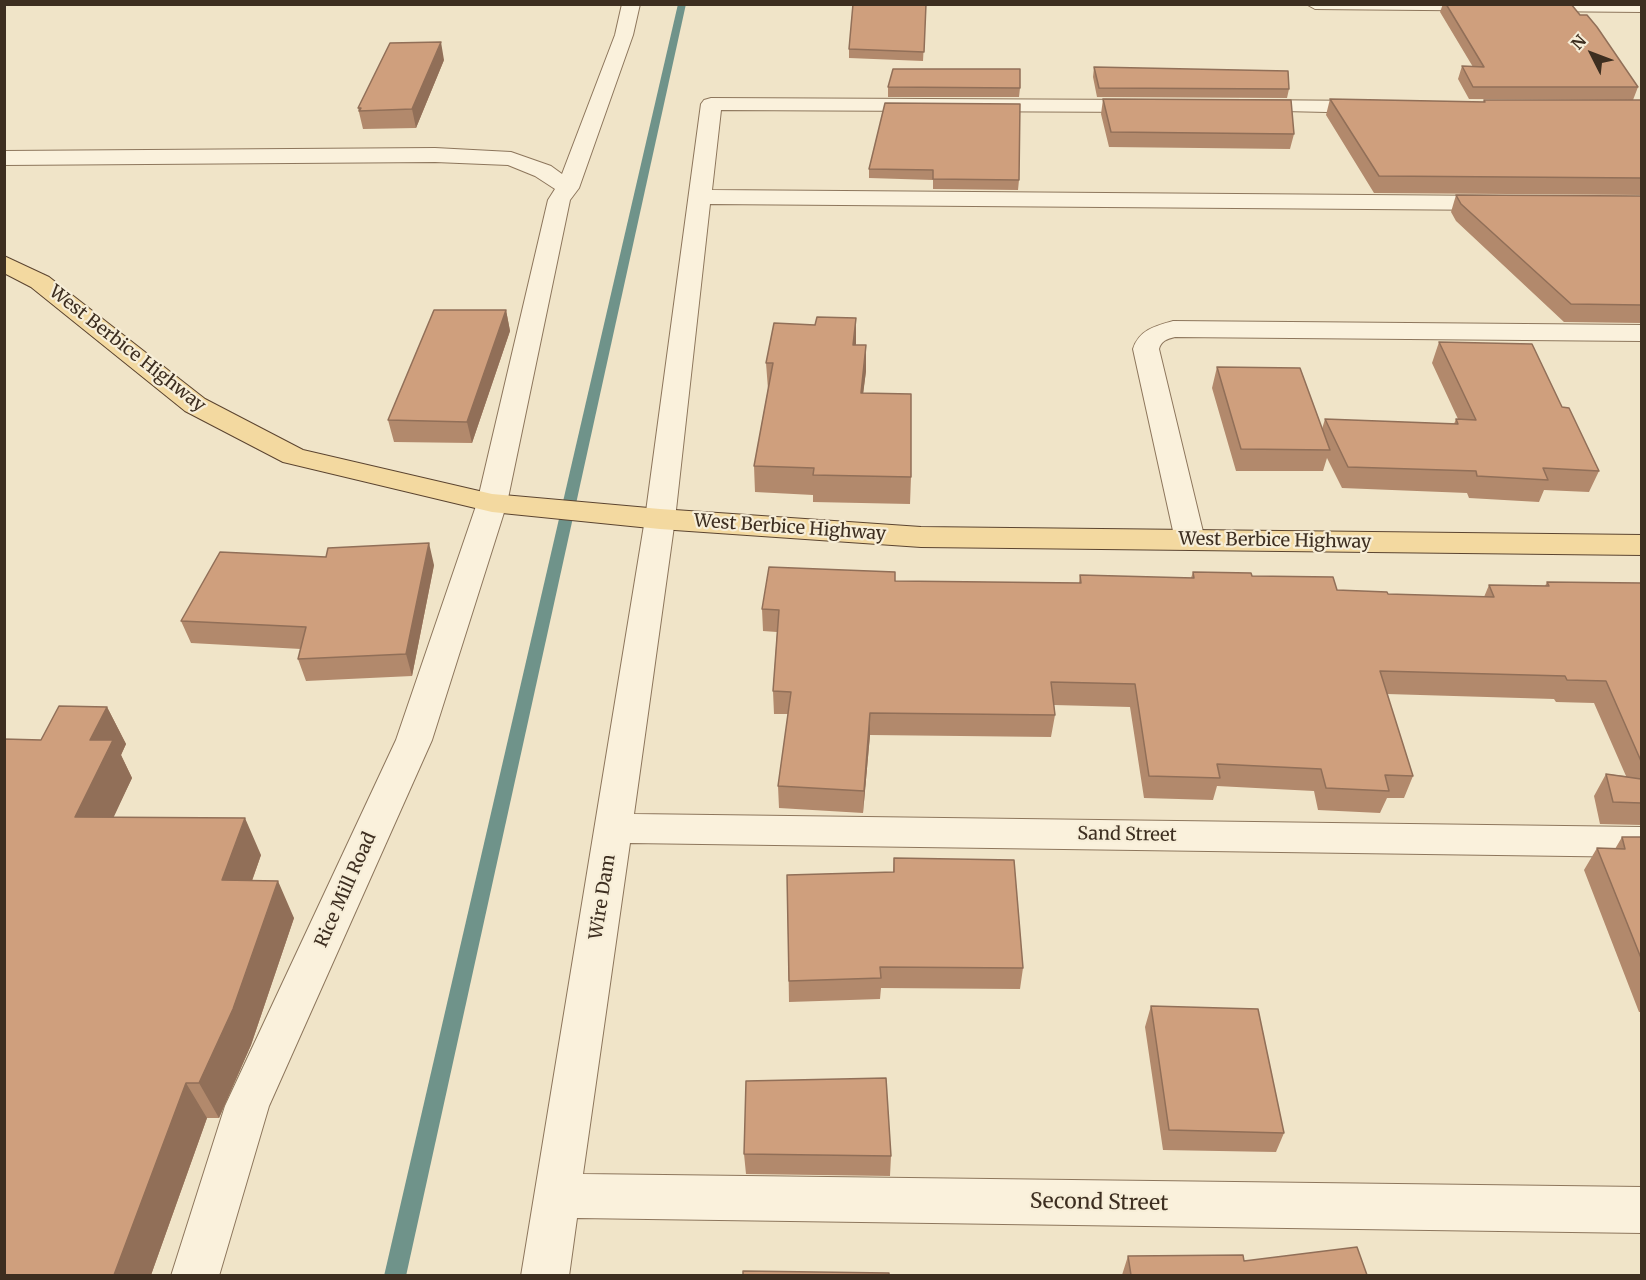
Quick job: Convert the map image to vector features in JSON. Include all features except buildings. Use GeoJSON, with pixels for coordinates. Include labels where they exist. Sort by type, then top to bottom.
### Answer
{"type":"FeatureCollection","features":[{"type":"Feature","properties":{"kind":"main road","name":"West Berbice Highway"},"geometry":{"type":"LineString","coordinates":[[4,263],[40,282],[195,405],[293,456],[492,503],[660,519],[921,537],[1641,545]]}},
{"type":"Feature","properties":{"kind":"street","name":"Rice Mill Road"},"geometry":{"type":"LineString","coordinates":[[195,1275],[247,1106],[414,740],[492,503],[560,200],[568,188],[624,35],[631,4]]}},
{"type":"Feature","properties":{"kind":"street"},"geometry":{"type":"LineString","coordinates":[[1315,4],[1641,7]]}},
{"type":"Feature","properties":{"kind":"street","name":"Wire Dam"},"geometry":{"type":"LineString","coordinates":[[545,1275],[660,519],[711,104],[1164,106]]}},
{"type":"Feature","properties":{"kind":"street"},"geometry":{"type":"LineString","coordinates":[[1224,106],[1391,107]]}},
{"type":"Feature","properties":{"kind":"street"},"geometry":{"type":"LineString","coordinates":[[4,158],[435,155],[511,159],[543,171],[568,188]]}},
{"type":"Feature","properties":{"kind":"street"},"geometry":{"type":"LineString","coordinates":[[700,197],[1522,203]]}},
{"type":"Feature","properties":{"kind":"street"},"geometry":{"type":"LineString","coordinates":[[1190,540],[1146,349],[1147,341],[1156,333],[1173,329],[1641,333]]}},
{"type":"Feature","properties":{"kind":"street","name":"Sand Street"},"geometry":{"type":"LineString","coordinates":[[614,828],[1641,842]]}},
{"type":"Feature","properties":{"kind":"street","name":"Second Street"},"geometry":{"type":"LineString","coordinates":[[557,1196],[1641,1210]]}},
{"type":"Feature","properties":{"kind":"waterway"},"geometry":{"type":"LineString","coordinates":[[395,1276],[682,4]]}}]}
